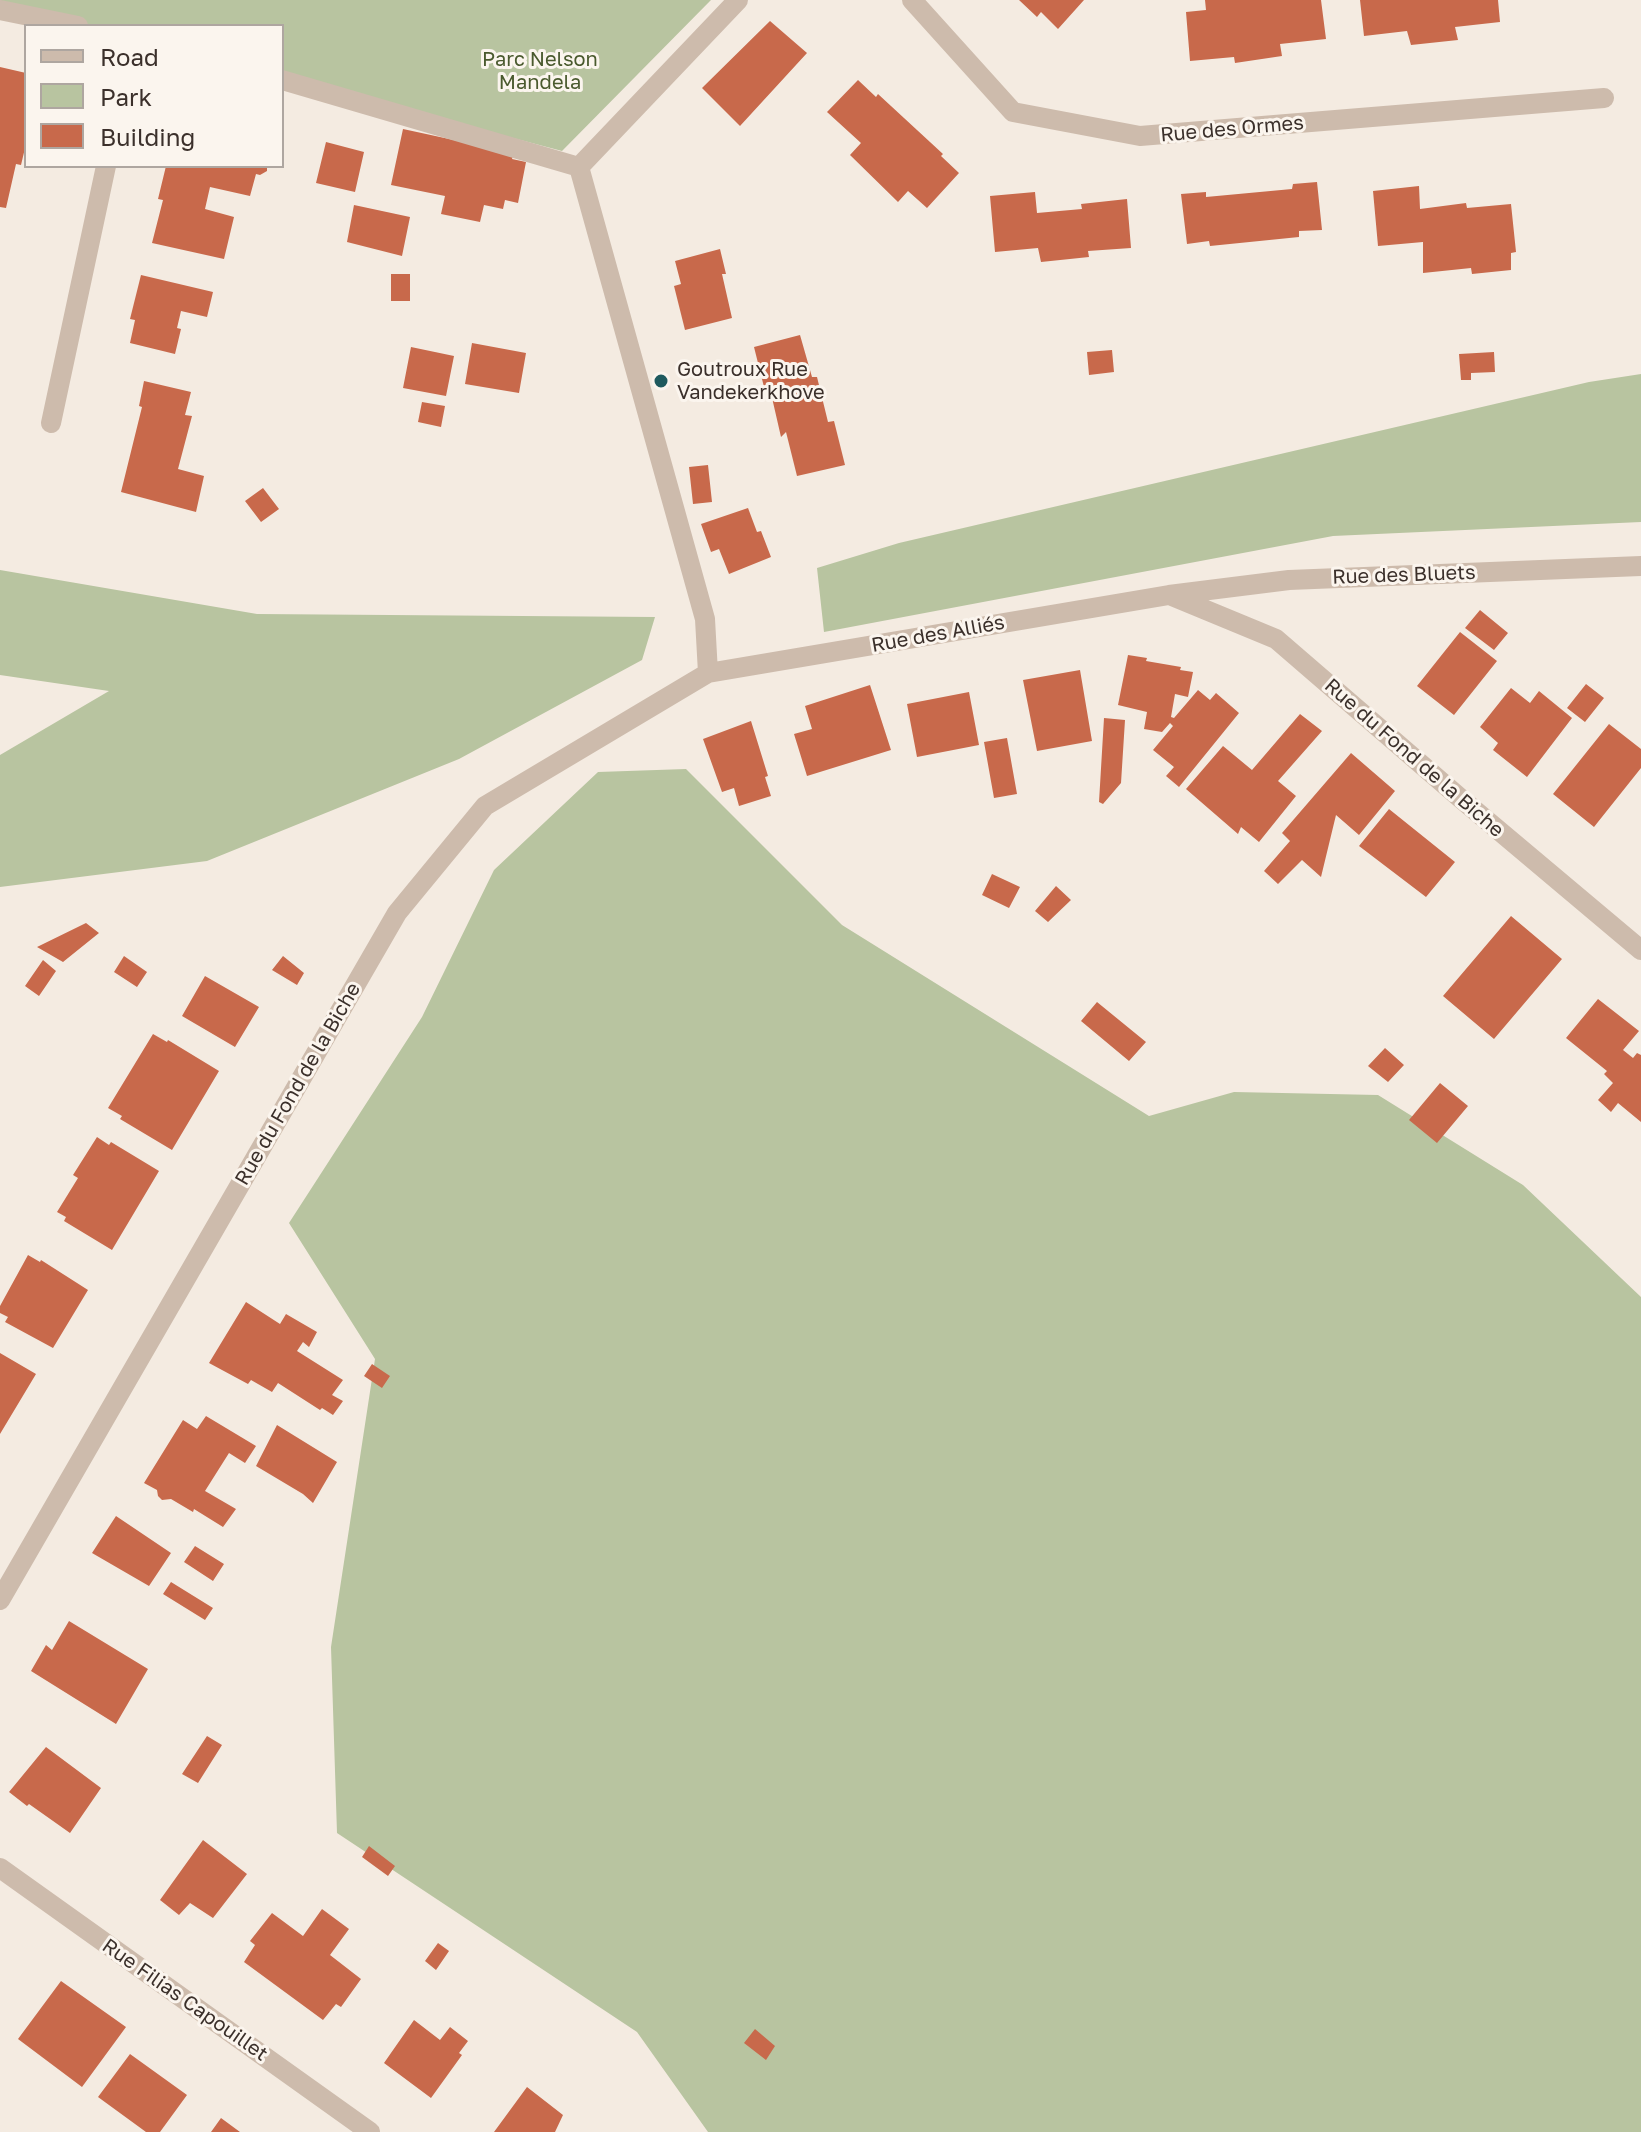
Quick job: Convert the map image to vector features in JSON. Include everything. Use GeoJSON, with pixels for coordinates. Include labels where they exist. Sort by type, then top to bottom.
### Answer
{"type":"FeatureCollection","features":[{"type":"Feature","properties":{"kind":"street"},"geometry":{"type":"LineString","coordinates":[[579,167],[738,0]]}},
{"type":"Feature","properties":{"kind":"street","name":"Rue des Ormes"},"geometry":{"type":"LineString","coordinates":[[912,0],[1013,112],[1140,136],[1604,98]]}},
{"type":"Feature","properties":{"kind":"street"},"geometry":{"type":"LineString","coordinates":[[0,10],[68,24]]}},
{"type":"Feature","properties":{"kind":"street"},"geometry":{"type":"LineString","coordinates":[[284,81],[579,167]]}},
{"type":"Feature","properties":{"kind":"street"},"geometry":{"type":"LineString","coordinates":[[579,167],[705,619],[708,673]]}},
{"type":"Feature","properties":{"kind":"street"},"geometry":{"type":"LineString","coordinates":[[51,423],[106,168]]}},
{"type":"Feature","properties":{"kind":"street","name":"Rue des Bluets"},"geometry":{"type":"LineString","coordinates":[[1169,595],[1289,580],[1641,566]]}},
{"type":"Feature","properties":{"kind":"street","name":"Rue des Alliés"},"geometry":{"type":"LineString","coordinates":[[708,673],[1169,595]]}},
{"type":"Feature","properties":{"kind":"street","name":"Rue du Fond de la Biche"},"geometry":{"type":"LineString","coordinates":[[1169,595],[1276,639],[1641,950]]}},
{"type":"Feature","properties":{"kind":"street","name":"Rue du Fond de la Biche"},"geometry":{"type":"LineString","coordinates":[[0,1600],[397,913],[485,806],[708,673]]}},
{"type":"Feature","properties":{"kind":"street","name":"Rue Filias Capouillet"},"geometry":{"type":"LineString","coordinates":[[0,1868],[370,2132]]}},
{"type":"Feature","properties":{"kind":"green space","name":"Parc Nelson Mandela"},"geometry":{"type":"Polygon","coordinates":[[[711,0],[562,151],[284,78],[284,24],[83,24],[0,2],[711,0]]]}},
{"type":"Feature","properties":{"kind":"green space"},"geometry":{"type":"Polygon","coordinates":[[[1641,374],[1641,522],[1333,536],[824,632],[817,568],[899,543],[1589,382],[1641,374]]]}},
{"type":"Feature","properties":{"kind":"green space"},"geometry":{"type":"Polygon","coordinates":[[[0,570],[257,614],[655,617],[642,660],[459,759],[207,861],[0,887],[0,755],[109,691],[0,675],[0,570]]]}},
{"type":"Feature","properties":{"kind":"green space"},"geometry":{"type":"Polygon","coordinates":[[[686,769],[842,925],[1149,1116],[1234,1092],[1378,1095],[1523,1185],[1641,1297],[1641,2132],[708,2132],[637,2032],[337,1833],[331,1647],[375,1359],[289,1223],[422,1017],[494,870],[598,772],[686,769]]]}},
{"type":"Feature","properties":{"kind":"building"},"geometry":{"type":"Polygon","coordinates":[[[1019,0],[1084,0],[1058,29],[1041,12],[1037,17],[1019,0]]]}},
{"type":"Feature","properties":{"kind":"building"},"geometry":{"type":"Polygon","coordinates":[[[1205,0],[1321,0],[1326,39],[1280,44],[1282,56],[1235,63],[1234,57],[1190,61],[1186,12],[1206,10],[1205,0]]]}},
{"type":"Feature","properties":{"kind":"building"},"geometry":{"type":"Polygon","coordinates":[[[1360,0],[1498,0],[1500,22],[1455,27],[1458,40],[1411,45],[1407,31],[1364,36],[1360,0]]]}},
{"type":"Feature","properties":{"kind":"building"},"geometry":{"type":"Polygon","coordinates":[[[770,21],[807,53],[740,126],[702,88],[770,21]]]}},
{"type":"Feature","properties":{"kind":"building"},"geometry":{"type":"Polygon","coordinates":[[[0,67],[24,73],[24,152],[21,165],[16,164],[6,208],[0,207],[0,67]]]}},
{"type":"Feature","properties":{"kind":"building"},"geometry":{"type":"Polygon","coordinates":[[[858,80],[876,97],[878,94],[943,154],[941,156],[959,173],[927,208],[908,191],[898,202],[850,155],[861,143],[827,112],[858,80]]]}},
{"type":"Feature","properties":{"kind":"building"},"geometry":{"type":"Polygon","coordinates":[[[403,129],[514,153],[512,159],[526,162],[518,203],[505,200],[503,209],[484,205],[480,222],[441,214],[445,196],[391,185],[403,129]]]}},
{"type":"Feature","properties":{"kind":"building"},"geometry":{"type":"Polygon","coordinates":[[[326,142],[364,152],[355,192],[316,183],[326,142]]]}},
{"type":"Feature","properties":{"kind":"building"},"geometry":{"type":"Polygon","coordinates":[[[166,168],[267,168],[260,175],[256,174],[250,196],[210,187],[205,209],[234,217],[224,259],[152,243],[163,200],[158,199],[166,168]]]}},
{"type":"Feature","properties":{"kind":"building"},"geometry":{"type":"Polygon","coordinates":[[[1317,182],[1322,230],[1299,231],[1299,237],[1210,246],[1209,241],[1187,244],[1181,194],[1206,192],[1206,197],[1292,189],[1293,184],[1317,182]]]}},
{"type":"Feature","properties":{"kind":"building"},"geometry":{"type":"Polygon","coordinates":[[[1419,186],[1420,209],[1466,203],[1467,208],[1511,204],[1516,252],[1511,253],[1511,270],[1472,274],[1471,268],[1423,273],[1423,242],[1378,246],[1373,191],[1419,186]]]}},
{"type":"Feature","properties":{"kind":"building"},"geometry":{"type":"Polygon","coordinates":[[[1035,192],[1037,213],[1082,209],[1081,204],[1127,199],[1131,248],[1088,251],[1089,257],[1041,262],[1038,248],[995,252],[990,196],[1035,192]]]}},
{"type":"Feature","properties":{"kind":"building"},"geometry":{"type":"Polygon","coordinates":[[[354,205],[410,217],[402,256],[347,242],[354,205]]]}},
{"type":"Feature","properties":{"kind":"building"},"geometry":{"type":"Polygon","coordinates":[[[720,249],[732,318],[685,330],[674,286],[681,284],[675,261],[720,249]]]}},
{"type":"Feature","properties":{"kind":"building"},"geometry":{"type":"Polygon","coordinates":[[[391,274],[410,274],[410,301],[391,301],[391,274]]]}},
{"type":"Feature","properties":{"kind":"building"},"geometry":{"type":"Polygon","coordinates":[[[141,275],[213,292],[207,317],[181,311],[177,328],[181,329],[175,354],[130,343],[135,320],[130,319],[141,275]]]}},
{"type":"Feature","properties":{"kind":"building"},"geometry":{"type":"Polygon","coordinates":[[[800,335],[812,377],[817,377],[828,422],[834,421],[845,465],[797,476],[786,432],[781,437],[770,389],[765,391],[754,347],[800,335]]]}},
{"type":"Feature","properties":{"kind":"building"},"geometry":{"type":"Polygon","coordinates":[[[472,343],[526,353],[519,393],[465,384],[472,343]]]}},
{"type":"Feature","properties":{"kind":"building"},"geometry":{"type":"Polygon","coordinates":[[[411,347],[454,356],[446,396],[403,388],[411,347]]]}},
{"type":"Feature","properties":{"kind":"building"},"geometry":{"type":"Polygon","coordinates":[[[1112,350],[1114,372],[1089,375],[1087,352],[1112,350]]]}},
{"type":"Feature","properties":{"kind":"building"},"geometry":{"type":"Polygon","coordinates":[[[1494,352],[1495,372],[1471,373],[1471,380],[1461,380],[1459,354],[1494,352]]]}},
{"type":"Feature","properties":{"kind":"building"},"geometry":{"type":"Polygon","coordinates":[[[144,381],[191,392],[185,415],[192,416],[178,469],[204,476],[196,512],[121,492],[142,407],[139,406],[144,381]]]}},
{"type":"Feature","properties":{"kind":"building"},"geometry":{"type":"Polygon","coordinates":[[[422,402],[445,406],[441,427],[418,422],[422,402]]]}},
{"type":"Feature","properties":{"kind":"building"},"geometry":{"type":"Polygon","coordinates":[[[708,465],[712,502],[693,504],[689,467],[708,465]]]}},
{"type":"Feature","properties":{"kind":"building"},"geometry":{"type":"Polygon","coordinates":[[[263,488],[279,509],[261,522],[245,501],[263,488]]]}},
{"type":"Feature","properties":{"kind":"building"},"geometry":{"type":"Polygon","coordinates":[[[748,508],[771,557],[729,574],[719,549],[711,552],[701,524],[748,508]]]}},
{"type":"Feature","properties":{"kind":"building"},"geometry":{"type":"Polygon","coordinates":[[[1480,610],[1508,633],[1494,650],[1465,628],[1480,610]]]}},
{"type":"Feature","properties":{"kind":"building"},"geometry":{"type":"Polygon","coordinates":[[[1460,632],[1497,661],[1454,715],[1417,686],[1460,632]]]}},
{"type":"Feature","properties":{"kind":"building"},"geometry":{"type":"Polygon","coordinates":[[[1128,655],[1193,672],[1188,697],[1175,694],[1171,717],[1174,718],[1198,690],[1210,700],[1216,693],[1239,713],[1179,787],[1166,776],[1174,767],[1153,750],[1173,726],[1170,723],[1162,732],[1144,729],[1147,712],[1118,705],[1128,655]]]}},
{"type":"Feature","properties":{"kind":"building"},"geometry":{"type":"Polygon","coordinates":[[[1080,670],[1092,741],[1037,751],[1023,680],[1080,670]]]}},
{"type":"Feature","properties":{"kind":"building"},"geometry":{"type":"Polygon","coordinates":[[[1586,684],[1604,698],[1585,722],[1567,708],[1586,684]]]}},
{"type":"Feature","properties":{"kind":"building"},"geometry":{"type":"Polygon","coordinates":[[[870,685],[891,750],[807,776],[794,734],[812,729],[805,706],[870,685]]]}},
{"type":"Feature","properties":{"kind":"building"},"geometry":{"type":"Polygon","coordinates":[[[1511,688],[1530,703],[1539,691],[1572,718],[1527,777],[1493,750],[1498,743],[1480,727],[1511,688]]]}},
{"type":"Feature","properties":{"kind":"building"},"geometry":{"type":"Polygon","coordinates":[[[969,692],[979,745],[917,757],[907,704],[969,692]]]}},
{"type":"Feature","properties":{"kind":"building"},"geometry":{"type":"Polygon","coordinates":[[[1300,714],[1322,731],[1278,781],[1296,796],[1259,842],[1241,827],[1238,834],[1186,789],[1223,746],[1252,770],[1300,714]]]}},
{"type":"Feature","properties":{"kind":"building"},"geometry":{"type":"Polygon","coordinates":[[[1104,718],[1125,720],[1121,783],[1103,804],[1099,802],[1104,718]]]}},
{"type":"Feature","properties":{"kind":"building"},"geometry":{"type":"Polygon","coordinates":[[[751,721],[771,796],[739,806],[734,788],[722,792],[703,739],[751,721]]]}},
{"type":"Feature","properties":{"kind":"building"},"geometry":{"type":"Polygon","coordinates":[[[1609,724],[1641,749],[1641,768],[1594,827],[1553,794],[1609,724]]]}},
{"type":"Feature","properties":{"kind":"building"},"geometry":{"type":"Polygon","coordinates":[[[1007,738],[1017,794],[994,798],[984,742],[1007,738]]]}},
{"type":"Feature","properties":{"kind":"building"},"geometry":{"type":"Polygon","coordinates":[[[1351,753],[1395,791],[1359,835],[1336,815],[1321,877],[1302,860],[1278,884],[1264,871],[1290,841],[1282,833],[1351,753]]]}},
{"type":"Feature","properties":{"kind":"building"},"geometry":{"type":"Polygon","coordinates":[[[1389,809],[1455,862],[1426,897],[1359,846],[1389,809]]]}},
{"type":"Feature","properties":{"kind":"building"},"geometry":{"type":"Polygon","coordinates":[[[992,874],[1020,887],[1009,908],[982,895],[992,874]]]}},
{"type":"Feature","properties":{"kind":"building"},"geometry":{"type":"Polygon","coordinates":[[[1056,886],[1071,900],[1048,922],[1035,911],[1056,886]]]}},
{"type":"Feature","properties":{"kind":"building"},"geometry":{"type":"Polygon","coordinates":[[[1511,916],[1562,959],[1494,1039],[1443,996],[1511,916]]]}},
{"type":"Feature","properties":{"kind":"building"},"geometry":{"type":"Polygon","coordinates":[[[86,923],[99,933],[63,962],[37,947],[86,923]]]}},
{"type":"Feature","properties":{"kind":"building"},"geometry":{"type":"Polygon","coordinates":[[[124,956],[147,972],[137,987],[114,972],[124,956]]]}},
{"type":"Feature","properties":{"kind":"building"},"geometry":{"type":"Polygon","coordinates":[[[283,956],[304,973],[297,985],[272,970],[283,956]]]}},
{"type":"Feature","properties":{"kind":"building"},"geometry":{"type":"Polygon","coordinates":[[[43,960],[56,971],[39,996],[25,986],[43,960]]]}},
{"type":"Feature","properties":{"kind":"building"},"geometry":{"type":"Polygon","coordinates":[[[205,976],[259,1007],[235,1047],[182,1016],[205,976]]]}},
{"type":"Feature","properties":{"kind":"building"},"geometry":{"type":"Polygon","coordinates":[[[1598,999],[1639,1031],[1623,1050],[1633,1058],[1637,1053],[1641,1055],[1641,1122],[1618,1103],[1611,1112],[1598,1100],[1613,1083],[1604,1074],[1607,1071],[1566,1038],[1598,999]]]}},
{"type":"Feature","properties":{"kind":"building"},"geometry":{"type":"Polygon","coordinates":[[[1097,1002],[1146,1042],[1129,1061],[1081,1021],[1097,1002]]]}},
{"type":"Feature","properties":{"kind":"building"},"geometry":{"type":"Polygon","coordinates":[[[153,1034],[219,1071],[172,1150],[120,1119],[122,1116],[108,1108],[153,1034]]]}},
{"type":"Feature","properties":{"kind":"building"},"geometry":{"type":"Polygon","coordinates":[[[1385,1048],[1404,1065],[1388,1082],[1368,1066],[1385,1048]]]}},
{"type":"Feature","properties":{"kind":"building"},"geometry":{"type":"Polygon","coordinates":[[[1440,1083],[1468,1106],[1437,1143],[1409,1120],[1440,1083]]]}},
{"type":"Feature","properties":{"kind":"building"},"geometry":{"type":"Polygon","coordinates":[[[97,1137],[159,1171],[112,1250],[64,1221],[66,1217],[57,1212],[78,1178],[73,1175],[97,1137]]]}},
{"type":"Feature","properties":{"kind":"building"},"geometry":{"type":"Polygon","coordinates":[[[28,1255],[88,1290],[53,1348],[5,1322],[8,1317],[0,1313],[0,1306],[28,1255]]]}},
{"type":"Feature","properties":{"kind":"building"},"geometry":{"type":"Polygon","coordinates":[[[246,1302],[280,1324],[286,1314],[317,1332],[309,1347],[303,1342],[297,1351],[343,1380],[332,1395],[343,1401],[333,1415],[278,1383],[272,1392],[251,1380],[248,1384],[209,1363],[246,1302]]]}},
{"type":"Feature","properties":{"kind":"building"},"geometry":{"type":"Polygon","coordinates":[[[0,1353],[36,1374],[0,1434],[0,1353]]]}},
{"type":"Feature","properties":{"kind":"building"},"geometry":{"type":"Polygon","coordinates":[[[372,1364],[390,1376],[382,1388],[364,1376],[372,1364]]]}},
{"type":"Feature","properties":{"kind":"building"},"geometry":{"type":"Polygon","coordinates":[[[206,1416],[256,1446],[245,1463],[229,1453],[205,1491],[236,1509],[223,1527],[194,1509],[193,1512],[171,1499],[162,1500],[157,1490],[144,1483],[183,1420],[197,1429],[206,1416]]]}},
{"type":"Feature","properties":{"kind":"building"},"geometry":{"type":"Polygon","coordinates":[[[277,1425],[337,1462],[313,1503],[256,1466],[277,1425]]]}},
{"type":"Feature","properties":{"kind":"building"},"geometry":{"type":"Polygon","coordinates":[[[116,1516],[171,1553],[149,1586],[92,1553],[116,1516]]]}},
{"type":"Feature","properties":{"kind":"building"},"geometry":{"type":"Polygon","coordinates":[[[195,1546],[224,1564],[213,1581],[184,1562],[195,1546]]]}},
{"type":"Feature","properties":{"kind":"building"},"geometry":{"type":"Polygon","coordinates":[[[171,1582],[213,1608],[205,1620],[163,1594],[171,1582]]]}},
{"type":"Feature","properties":{"kind":"building"},"geometry":{"type":"Polygon","coordinates":[[[69,1621],[148,1669],[116,1724],[31,1671],[46,1645],[52,1650],[69,1621]]]}},
{"type":"Feature","properties":{"kind":"building"},"geometry":{"type":"Polygon","coordinates":[[[207,1736],[222,1745],[198,1783],[182,1774],[207,1736]]]}},
{"type":"Feature","properties":{"kind":"building"},"geometry":{"type":"Polygon","coordinates":[[[46,1747],[101,1788],[70,1833],[9,1792],[46,1747]]]}},
{"type":"Feature","properties":{"kind":"building"},"geometry":{"type":"Polygon","coordinates":[[[203,1840],[247,1874],[213,1918],[190,1903],[179,1915],[160,1900],[203,1840]]]}},
{"type":"Feature","properties":{"kind":"building"},"geometry":{"type":"Polygon","coordinates":[[[369,1846],[395,1866],[388,1876],[362,1857],[369,1846]]]}},
{"type":"Feature","properties":{"kind":"building"},"geometry":{"type":"Polygon","coordinates":[[[322,1909],[349,1929],[330,1955],[361,1979],[341,2007],[336,2004],[323,2020],[244,1962],[255,1945],[250,1941],[272,1913],[303,1936],[322,1909]]]}},
{"type":"Feature","properties":{"kind":"building"},"geometry":{"type":"Polygon","coordinates":[[[438,1943],[449,1951],[436,1970],[425,1961],[438,1943]]]}},
{"type":"Feature","properties":{"kind":"building"},"geometry":{"type":"Polygon","coordinates":[[[61,1981],[126,2027],[82,2087],[18,2039],[61,1981]]]}},
{"type":"Feature","properties":{"kind":"building"},"geometry":{"type":"Polygon","coordinates":[[[414,2020],[440,2040],[450,2027],[468,2041],[459,2053],[462,2055],[431,2098],[384,2063],[414,2020]]]}},
{"type":"Feature","properties":{"kind":"building"},"geometry":{"type":"Polygon","coordinates":[[[755,2029],[775,2046],[766,2060],[744,2043],[755,2029]]]}},
{"type":"Feature","properties":{"kind":"building"},"geometry":{"type":"Polygon","coordinates":[[[130,2054],[187,2095],[160,2132],[146,2132],[98,2097],[130,2054]]]}},
{"type":"Feature","properties":{"kind":"building"},"geometry":{"type":"Polygon","coordinates":[[[527,2087],[563,2115],[555,2132],[494,2132],[527,2087]]]}},
{"type":"Feature","properties":{"kind":"building"},"geometry":{"type":"Polygon","coordinates":[[[221,2118],[240,2132],[211,2132],[221,2118]]]}},
{"type":"Feature","properties":{"kind":"place","name":"Goutroux Rue Vandekerkhove"},"geometry":{"type":"Point","coordinates":[661,381]}}]}
